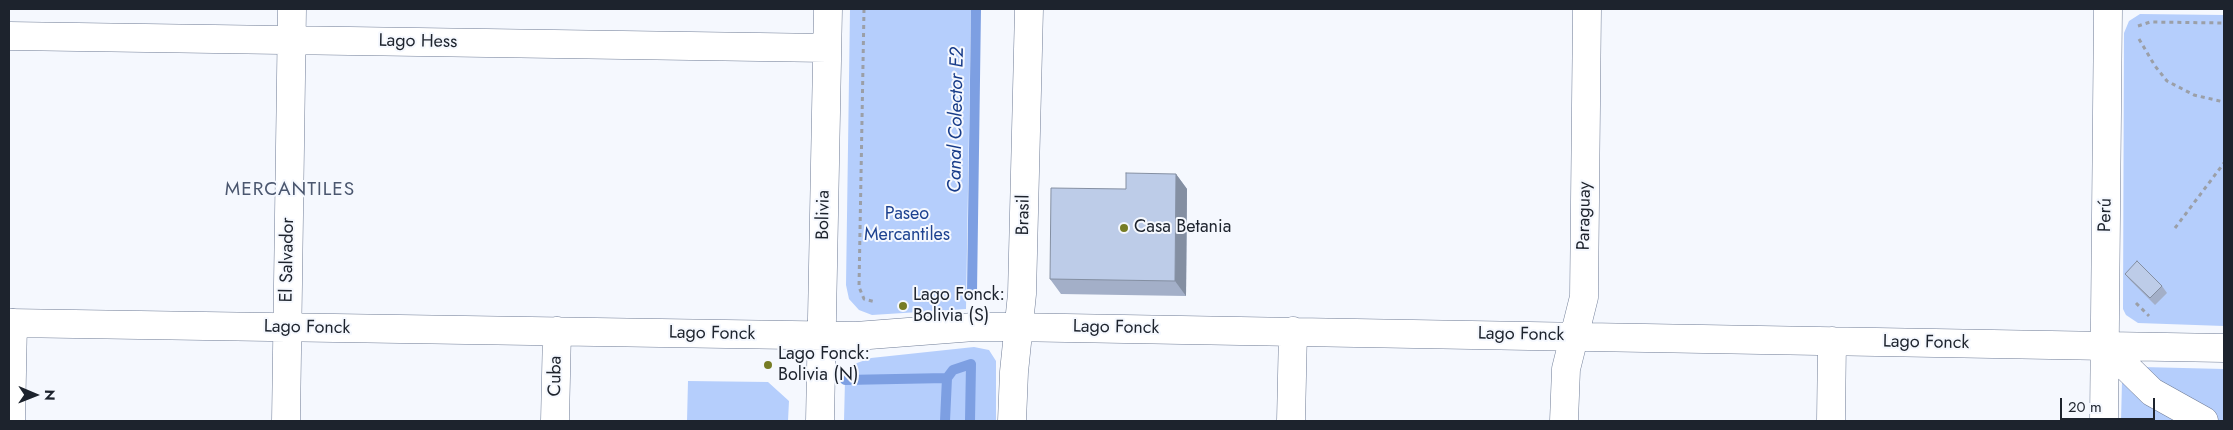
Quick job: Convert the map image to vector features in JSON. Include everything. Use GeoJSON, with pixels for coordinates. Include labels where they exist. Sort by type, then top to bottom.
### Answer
{"type":"FeatureCollection","features":[{"type":"Feature","properties":{"kind":"street","name":"El Salvador"},"geometry":{"type":"LineString","coordinates":[[286,421],[292,9]]}},
{"type":"Feature","properties":{"kind":"street","name":"Bolivia"},"geometry":{"type":"LineString","coordinates":[[820,421],[828,9]]}},
{"type":"Feature","properties":{"kind":"street","name":"Brasil"},"geometry":{"type":"LineString","coordinates":[[1012,421],[1014,372],[1022,294],[1029,9]]}},
{"type":"Feature","properties":{"kind":"street","name":"Paraguay"},"geometry":{"type":"LineString","coordinates":[[1564,421],[1565,377],[1584,297],[1587,9]]}},
{"type":"Feature","properties":{"kind":"street","name":"Perú"},"geometry":{"type":"LineString","coordinates":[[2104,421],[2108,9]]}},
{"type":"Feature","properties":{"kind":"street","name":"Lago Hess"},"geometry":{"type":"LineString","coordinates":[[9,36],[827,48]]}},
{"type":"Feature","properties":{"kind":"street","name":"Lago Fonck"},"geometry":{"type":"LineString","coordinates":[[11,323],[878,336],[974,327],[1019,327],[2224,348]]}},
{"type":"Feature","properties":{"kind":"street"},"geometry":{"type":"LineString","coordinates":[[11,323],[11,421]]}},
{"type":"Feature","properties":{"kind":"street","name":"Cuba"},"geometry":{"type":"LineString","coordinates":[[555,421],[557,332]]}},
{"type":"Feature","properties":{"kind":"street"},"geometry":{"type":"LineString","coordinates":[[1291,421],[1293,332]]}},
{"type":"Feature","properties":{"kind":"street"},"geometry":{"type":"LineString","coordinates":[[1831,421],[1832,341]]}},
{"type":"Feature","properties":{"kind":"street"},"geometry":{"type":"LineString","coordinates":[[2105,346],[2152,392],[2204,421]]}},
{"type":"Feature","properties":{"kind":"path"},"geometry":{"type":"LineString","coordinates":[[864,9],[859,288],[864,299],[872,302],[885,301]]}},
{"type":"Feature","properties":{"kind":"path"},"geometry":{"type":"LineString","coordinates":[[2134,30],[2141,23],[2150,22],[2224,23]]}},
{"type":"Feature","properties":{"kind":"path"},"geometry":{"type":"LineString","coordinates":[[2138,37],[2155,66],[2167,81],[2194,95],[2224,102]]}},
{"type":"Feature","properties":{"kind":"path"},"geometry":{"type":"LineString","coordinates":[[2175,228],[2224,163]]}},
{"type":"Feature","properties":{"kind":"path"},"geometry":{"type":"LineString","coordinates":[[2130,297],[2150,317],[2150,324]]}},
{"type":"Feature","properties":{"kind":"green space","name":"Paseo Mercantiles"},"geometry":{"type":"Polygon","coordinates":[[[850,9],[971,9],[966,309],[872,315],[859,310],[849,299],[846,285],[850,9]]]}},
{"type":"Feature","properties":{"kind":"green space"},"geometry":{"type":"Polygon","coordinates":[[[2140,14],[2224,15],[2224,326],[2138,323],[2126,315],[2123,309],[2124,33],[2129,21],[2140,14]]]}},
{"type":"Feature","properties":{"kind":"green space"},"geometry":{"type":"Polygon","coordinates":[[[974,347],[989,350],[996,361],[996,421],[844,421],[845,380],[851,367],[857,363],[871,358],[974,347]]]}},
{"type":"Feature","properties":{"kind":"green space"},"geometry":{"type":"Polygon","coordinates":[[[2142,367],[2224,369],[2224,421],[2121,421],[2122,382],[2125,376],[2142,367]]]}},
{"type":"Feature","properties":{"kind":"green space"},"geometry":{"type":"Polygon","coordinates":[[[688,381],[768,382],[789,401],[788,421],[687,421],[688,381]]]}},
{"type":"Feature","properties":{"kind":"building","name":"Casa Betania"},"geometry":{"type":"Polygon","coordinates":[[[1126,173],[1176,174],[1175,281],[1050,279],[1051,188],[1126,189],[1126,173]]]}},
{"type":"Feature","properties":{"kind":"building"},"geometry":{"type":"Polygon","coordinates":[[[2137,261],[2162,286],[2150,298],[2125,274],[2137,261]]]}},
{"type":"Feature","properties":{"kind":"waterway","name":"Canal Colector E2"},"geometry":{"type":"LineString","coordinates":[[972,292],[976,9]]}},
{"type":"Feature","properties":{"kind":"waterway"},"geometry":{"type":"LineString","coordinates":[[945,421],[947,378],[953,370],[971,364],[970,421]]}},
{"type":"Feature","properties":{"kind":"waterway"},"geometry":{"type":"LineString","coordinates":[[845,380],[947,378]]}},
{"type":"Feature","properties":{"kind":"place","name":"Casa Betania"},"geometry":{"type":"Point","coordinates":[1124,228]}},
{"type":"Feature","properties":{"kind":"place","name":"Lago Fonck: Bolivia (S)"},"geometry":{"type":"Point","coordinates":[903,306]}},
{"type":"Feature","properties":{"kind":"place","name":"Lago Fonck: Bolivia (N)"},"geometry":{"type":"Point","coordinates":[768,365]}},
{"type":"Feature","properties":{"kind":"district","name":"MERCANTILES"},"geometry":{"type":"Point","coordinates":[290,190]}}]}
